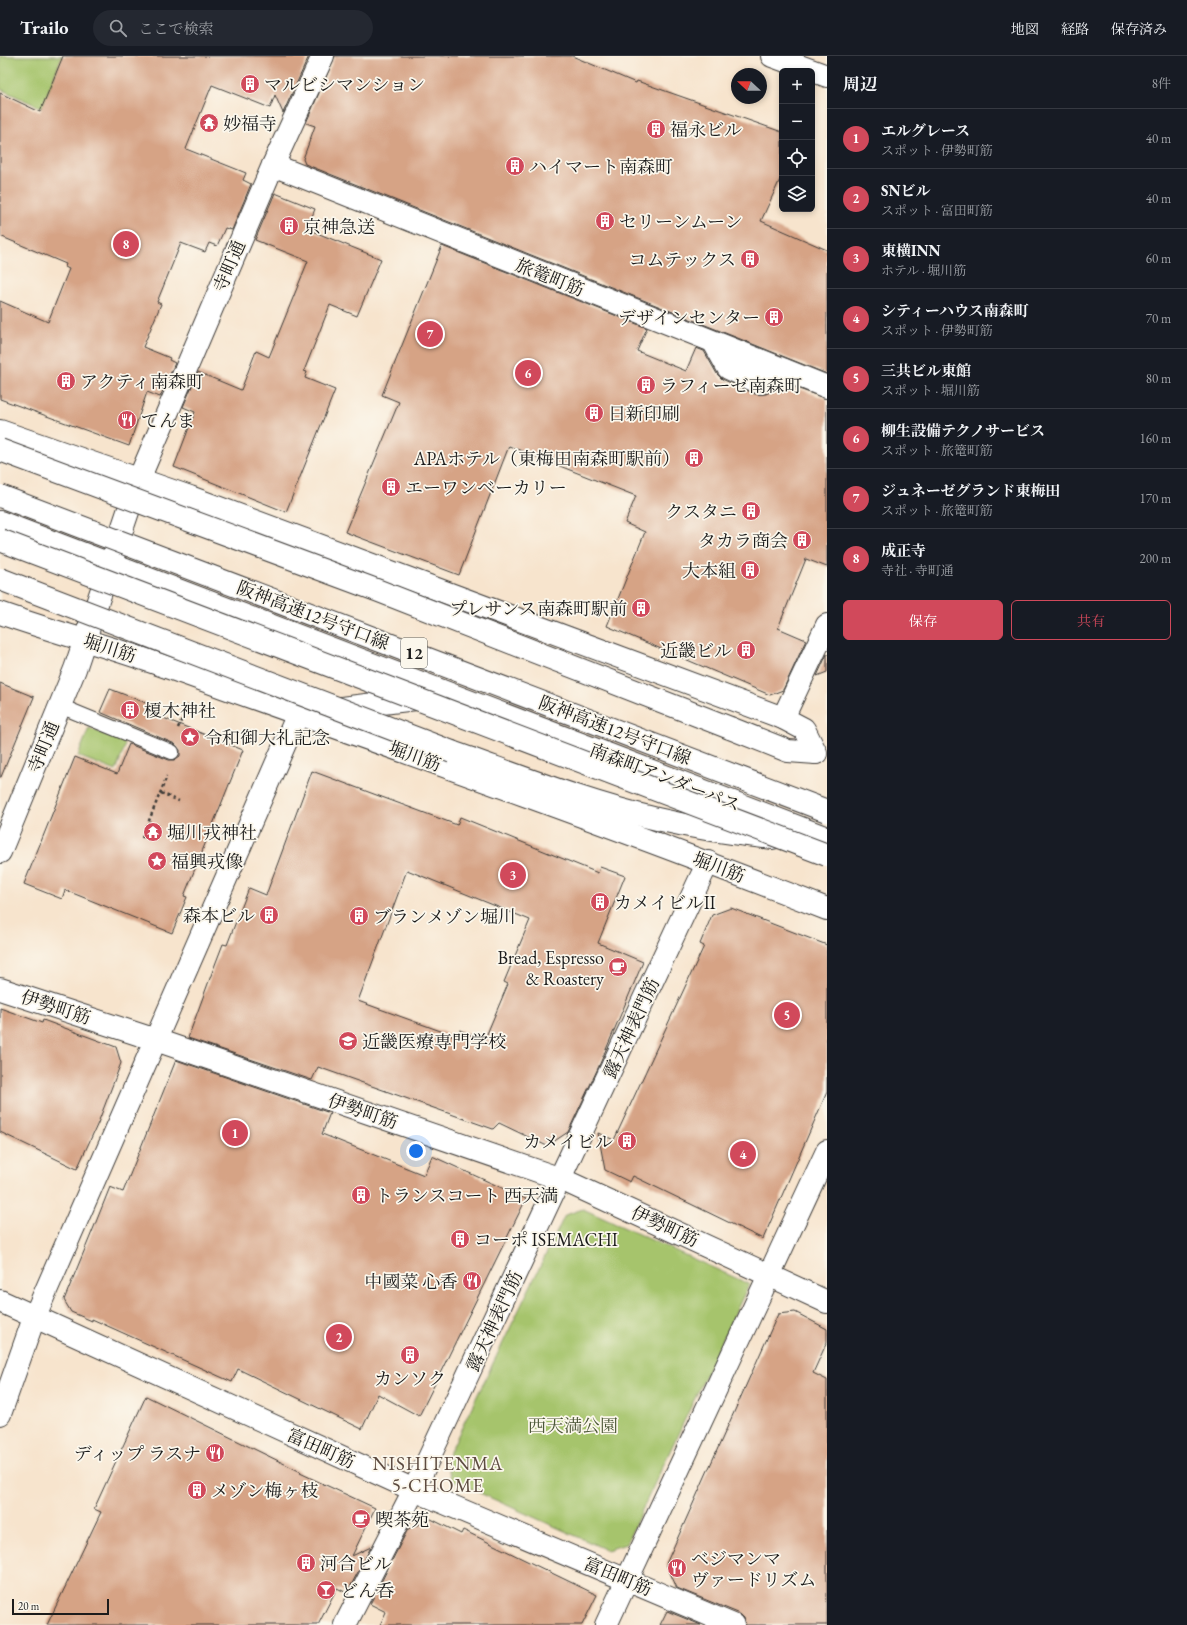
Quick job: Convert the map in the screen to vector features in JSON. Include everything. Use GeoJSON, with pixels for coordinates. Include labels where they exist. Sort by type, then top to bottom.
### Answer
{"type":"FeatureCollection","features":[{"type":"Feature","properties":{"kind":"main road","name":"寺町通"},"geometry":{"type":"LineString","coordinates":[[0,852],[60,706],[85,640],[139,479],[273,165],[323,56]]}},
{"type":"Feature","properties":{"kind":"main road"},"geometry":{"type":"LineString","coordinates":[[772,56],[827,76]]}},
{"type":"Feature","properties":{"kind":"main road","name":"旅篭町筋"},"geometry":{"type":"LineString","coordinates":[[273,165],[827,387]]}},
{"type":"Feature","properties":{"kind":"main road"},"geometry":{"type":"LineString","coordinates":[[0,431],[139,479],[783,718],[804,729],[822,755]]}},
{"type":"Feature","properties":{"kind":"main road"},"geometry":{"type":"LineString","coordinates":[[0,450],[379,591],[788,751],[822,755]]}},
{"type":"Feature","properties":{"kind":"main road","name":"阪神高速12号守口線"},"geometry":{"type":"LineString","coordinates":[[0,496],[827,811]]}},
{"type":"Feature","properties":{"kind":"main road","name":"南森町アンダーパス"},"geometry":{"type":"LineString","coordinates":[[0,522],[827,838]]}},
{"type":"Feature","properties":{"kind":"main road","name":"12"},"geometry":{"type":"LineString","coordinates":[[0,540],[827,855]]}},
{"type":"Feature","properties":{"kind":"main road"},"geometry":{"type":"LineString","coordinates":[[0,579],[452,752],[581,798],[656,819],[715,831],[786,840]]}},
{"type":"Feature","properties":{"kind":"main road","name":"堀川筋"},"geometry":{"type":"LineString","coordinates":[[0,613],[128,654],[298,714],[708,862],[827,909]]}},
{"type":"Feature","properties":{"kind":"main road"},"geometry":{"type":"LineString","coordinates":[[783,718],[827,625]]}},
{"type":"Feature","properties":{"kind":"main road"},"geometry":{"type":"LineString","coordinates":[[0,1414],[34,1318],[298,714],[451,695]]}},
{"type":"Feature","properties":{"kind":"main road","name":"露天神表門筋"},"geometry":{"type":"LineString","coordinates":[[345,1625],[414,1490],[561,1179],[708,862]]}},
{"type":"Feature","properties":{"kind":"main road","name":"伊勢町筋"},"geometry":{"type":"LineString","coordinates":[[0,989],[156,1040],[561,1179],[827,1302]]}},
{"type":"Feature","properties":{"kind":"main road"},"geometry":{"type":"LineString","coordinates":[[606,1625],[827,1151]]}},
{"type":"Feature","properties":{"kind":"main road","name":"富田町筋"},"geometry":{"type":"LineString","coordinates":[[0,1301],[34,1318],[414,1490],[733,1625]]}},
{"type":"Feature","properties":{"kind":"lane"},"geometry":{"type":"LineString","coordinates":[[60,706],[172,752]]}},
{"type":"Feature","properties":{"kind":"path"},"geometry":{"type":"LineString","coordinates":[[176,734],[188,705]]}},
{"type":"Feature","properties":{"kind":"path"},"geometry":{"type":"LineString","coordinates":[[142,838],[166,779]]}},
{"type":"Feature","properties":{"kind":"path"},"geometry":{"type":"LineString","coordinates":[[161,793],[179,801]]}},
{"type":"Feature","properties":{"kind":"green space"},"geometry":{"type":"Polygon","coordinates":[[[0,56],[62,56],[42,108],[0,89],[0,56]]]}},
{"type":"Feature","properties":{"kind":"green space"},"geometry":{"type":"Polygon","coordinates":[[[89,728],[124,742],[125,746],[116,771],[78,756],[89,728]]]}},
{"type":"Feature","properties":{"kind":"green space","name":"西天満公園"},"geometry":{"type":"Polygon","coordinates":[[[583,1209],[749,1284],[626,1544],[607,1550],[453,1481],[445,1462],[565,1215],[583,1209]]]}},
{"type":"Feature","properties":{"kind":"building"},"geometry":{"type":"Polygon","coordinates":[[[63,56],[309,56],[283,113],[275,95],[270,108],[212,85],[186,149],[246,173],[243,180],[251,184],[232,230],[225,228],[217,246],[209,243],[205,252],[181,243],[157,302],[161,304],[143,347],[170,358],[169,360],[175,363],[160,397],[147,392],[129,446],[0,399],[0,301],[48,322],[69,269],[65,267],[66,264],[0,236],[0,93],[40,112],[63,56]]]}},
{"type":"Feature","properties":{"kind":"building"},"geometry":{"type":"Polygon","coordinates":[[[335,56],[572,56],[636,83],[637,81],[779,131],[779,182],[761,221],[827,250],[827,374],[305,164],[303,159],[315,126],[306,123],[335,56]]]}},
{"type":"Feature","properties":{"kind":"building"},"geometry":{"type":"Polygon","coordinates":[[[275,193],[315,209],[307,229],[381,259],[357,316],[330,305],[304,371],[307,372],[305,378],[335,390],[286,512],[174,467],[195,412],[183,407],[198,372],[241,390],[256,351],[269,357],[308,261],[255,240],[275,193]]]}},
{"type":"Feature","properties":{"kind":"building"},"geometry":{"type":"Polygon","coordinates":[[[442,246],[647,328],[637,351],[686,371],[696,348],[704,351],[717,374],[722,379],[755,394],[766,394],[785,384],[827,399],[827,567],[806,559],[778,628],[806,640],[783,690],[770,695],[607,626],[645,532],[625,523],[636,496],[509,446],[459,575],[345,532],[399,402],[382,395],[442,246]]]}},
{"type":"Feature","properties":{"kind":"building"},"geometry":{"type":"Polygon","coordinates":[[[827,654],[827,672],[817,676],[827,654]]]}},
{"type":"Feature","properties":{"kind":"building"},"geometry":{"type":"Polygon","coordinates":[[[0,683],[34,697],[1,777],[0,777],[0,683]]]}},
{"type":"Feature","properties":{"kind":"building","name":"堀川戎神社"},"geometry":{"type":"Polygon","coordinates":[[[110,689],[159,708],[156,715],[243,750],[184,896],[187,897],[172,933],[65,890],[62,899],[24,884],[75,757],[117,774],[129,744],[169,760],[174,760],[180,756],[180,750],[175,744],[100,712],[110,689]]]}},
{"type":"Feature","properties":{"kind":"building"},"geometry":{"type":"Polygon","coordinates":[[[312,771],[457,825],[460,817],[598,873],[600,867],[625,876],[598,943],[643,962],[599,1066],[568,1132],[547,1146],[499,1123],[493,1129],[318,1067],[312,1080],[188,1038],[223,944],[227,945],[249,888],[266,895],[312,771]],[[407,870],[358,1001],[457,1037],[460,1030],[484,1041],[508,984],[504,982],[530,920],[407,870]]]}},
{"type":"Feature","properties":{"kind":"building"},"geometry":{"type":"Polygon","coordinates":[[[731,908],[827,945],[827,1092],[763,1239],[633,1176],[630,1182],[605,1170],[598,1133],[614,1140],[704,946],[700,944],[712,915],[731,908]]]}},
{"type":"Feature","properties":{"kind":"building"},"geometry":{"type":"Polygon","coordinates":[[[0,1008],[42,1023],[43,1020],[116,1047],[121,1063],[98,1123],[77,1169],[0,1132],[0,1008]]]}},
{"type":"Feature","properties":{"kind":"building"},"geometry":{"type":"Polygon","coordinates":[[[176,1060],[330,1113],[322,1134],[424,1175],[432,1156],[526,1199],[419,1416],[378,1394],[362,1429],[238,1369],[232,1382],[92,1319],[92,1321],[71,1312],[64,1300],[110,1187],[123,1192],[176,1060]]]}},
{"type":"Feature","properties":{"kind":"building"},"geometry":{"type":"Polygon","coordinates":[[[795,1312],[827,1329],[827,1342],[813,1373],[827,1380],[827,1625],[745,1625],[743,1618],[738,1613],[677,1588],[666,1564],[778,1314],[795,1312]]]}},
{"type":"Feature","properties":{"kind":"building"},"geometry":{"type":"Polygon","coordinates":[[[146,1396],[301,1472],[300,1473],[375,1508],[352,1556],[371,1547],[347,1593],[337,1588],[318,1625],[47,1625],[101,1512],[94,1509],[146,1396]]]}},
{"type":"Feature","properties":{"kind":"building"},"geometry":{"type":"Polygon","coordinates":[[[431,1519],[461,1534],[463,1530],[597,1595],[582,1625],[380,1625],[386,1612],[370,1604],[408,1529],[431,1519]]]}},
{"type":"Feature","properties":{"kind":"building"},"geometry":{"type":"Polygon","coordinates":[[[667,1611],[701,1625],[660,1625],[667,1611]]]}},
{"type":"Feature","properties":{"kind":"place","name":"マルビシマンション"},"geometry":{"type":"Point","coordinates":[250,84]}},
{"type":"Feature","properties":{"kind":"place","name":"妙福寺"},"geometry":{"type":"Point","coordinates":[209,123]}},
{"type":"Feature","properties":{"kind":"place","name":"福永ビル"},"geometry":{"type":"Point","coordinates":[656,129]}},
{"type":"Feature","properties":{"kind":"place","name":"ハイマート南森町"},"geometry":{"type":"Point","coordinates":[515,166]}},
{"type":"Feature","properties":{"kind":"place","name":"セリーンムーン"},"geometry":{"type":"Point","coordinates":[605,221]}},
{"type":"Feature","properties":{"kind":"place","name":"京神急送"},"geometry":{"type":"Point","coordinates":[289,226]}},
{"type":"Feature","properties":{"kind":"place","name":"成正寺"},"geometry":{"type":"Point","coordinates":[126,244]}},
{"type":"Feature","properties":{"kind":"place","name":"コムテックス"},"geometry":{"type":"Point","coordinates":[750,259]}},
{"type":"Feature","properties":{"kind":"place","name":"デザインセンター"},"geometry":{"type":"Point","coordinates":[774,317]}},
{"type":"Feature","properties":{"kind":"place","name":"ジュネーゼグランド東梅田"},"geometry":{"type":"Point","coordinates":[430,334]}},
{"type":"Feature","properties":{"kind":"place","name":"柳生設備テクノサービス"},"geometry":{"type":"Point","coordinates":[528,373]}},
{"type":"Feature","properties":{"kind":"place","name":"アクティ南森町"},"geometry":{"type":"Point","coordinates":[66,381]}},
{"type":"Feature","properties":{"kind":"place","name":"ラフィーゼ南森町"},"geometry":{"type":"Point","coordinates":[646,385]}},
{"type":"Feature","properties":{"kind":"place","name":"日新印刷"},"geometry":{"type":"Point","coordinates":[594,413]}},
{"type":"Feature","properties":{"kind":"place","name":"てんま"},"geometry":{"type":"Point","coordinates":[127,420]}},
{"type":"Feature","properties":{"kind":"place","name":"APAホテル（東梅田南森町駅前）"},"geometry":{"type":"Point","coordinates":[694,458]}},
{"type":"Feature","properties":{"kind":"place","name":"エーワンベーカリー"},"geometry":{"type":"Point","coordinates":[391,487]}},
{"type":"Feature","properties":{"kind":"place","name":"クスタニ"},"geometry":{"type":"Point","coordinates":[751,511]}},
{"type":"Feature","properties":{"kind":"place","name":"タカラ商会"},"geometry":{"type":"Point","coordinates":[802,540]}},
{"type":"Feature","properties":{"kind":"place","name":"大本組"},"geometry":{"type":"Point","coordinates":[750,570]}},
{"type":"Feature","properties":{"kind":"place","name":"プレサンス南森町駅前"},"geometry":{"type":"Point","coordinates":[641,608]}},
{"type":"Feature","properties":{"kind":"place","name":"近畿ビル"},"geometry":{"type":"Point","coordinates":[746,650]}},
{"type":"Feature","properties":{"kind":"place","name":"榎木神社"},"geometry":{"type":"Point","coordinates":[130,710]}},
{"type":"Feature","properties":{"kind":"place","name":"令和御大礼記念"},"geometry":{"type":"Point","coordinates":[190,737]}},
{"type":"Feature","properties":{"kind":"place","name":"堀川戎神社"},"geometry":{"type":"Point","coordinates":[153,832]}},
{"type":"Feature","properties":{"kind":"place","name":"福興戎像"},"geometry":{"type":"Point","coordinates":[157,861]}},
{"type":"Feature","properties":{"kind":"place","name":"東横INN"},"geometry":{"type":"Point","coordinates":[513,875]}},
{"type":"Feature","properties":{"kind":"place","name":"カメイビルⅡ"},"geometry":{"type":"Point","coordinates":[600,902]}},
{"type":"Feature","properties":{"kind":"place","name":"森本ビル"},"geometry":{"type":"Point","coordinates":[269,915]}},
{"type":"Feature","properties":{"kind":"place","name":"ブランメゾン堀川"},"geometry":{"type":"Point","coordinates":[359,916]}},
{"type":"Feature","properties":{"kind":"place","name":"Bread, Espresso & Roastery"},"geometry":{"type":"Point","coordinates":[618,967]}},
{"type":"Feature","properties":{"kind":"place","name":"三共ビル東館"},"geometry":{"type":"Point","coordinates":[787,1015]}},
{"type":"Feature","properties":{"kind":"place","name":"近畿医療専門学校"},"geometry":{"type":"Point","coordinates":[348,1041]}},
{"type":"Feature","properties":{"kind":"place","name":"エルグレース"},"geometry":{"type":"Point","coordinates":[235,1133]}},
{"type":"Feature","properties":{"kind":"place","name":"カメイビル"},"geometry":{"type":"Point","coordinates":[627,1141]}},
{"type":"Feature","properties":{"kind":"place","name":"シティーハウス南森町"},"geometry":{"type":"Point","coordinates":[743,1154]}},
{"type":"Feature","properties":{"kind":"place","name":"トランスコート 西天満"},"geometry":{"type":"Point","coordinates":[361,1195]}},
{"type":"Feature","properties":{"kind":"place","name":"コーポ ISEMACHI"},"geometry":{"type":"Point","coordinates":[460,1239]}},
{"type":"Feature","properties":{"kind":"place","name":"中國菜 心香"},"geometry":{"type":"Point","coordinates":[472,1281]}},
{"type":"Feature","properties":{"kind":"place","name":"SNビル"},"geometry":{"type":"Point","coordinates":[339,1337]}},
{"type":"Feature","properties":{"kind":"place","name":"カンソク"},"geometry":{"type":"Point","coordinates":[410,1355]}},
{"type":"Feature","properties":{"kind":"place","name":"ディップ ラスナ"},"geometry":{"type":"Point","coordinates":[215,1453]}},
{"type":"Feature","properties":{"kind":"place","name":"メゾン梅ヶ枝"},"geometry":{"type":"Point","coordinates":[197,1490]}},
{"type":"Feature","properties":{"kind":"place","name":"喫茶苑"},"geometry":{"type":"Point","coordinates":[361,1519]}},
{"type":"Feature","properties":{"kind":"place","name":"河合ビル"},"geometry":{"type":"Point","coordinates":[306,1563]}},
{"type":"Feature","properties":{"kind":"place","name":"ベジマンマ ヴァードリズム"},"geometry":{"type":"Point","coordinates":[677,1568]}},
{"type":"Feature","properties":{"kind":"place","name":"どん呑"},"geometry":{"type":"Point","coordinates":[326,1590]}},
{"type":"Feature","properties":{"kind":"district","name":"NISHITENMA 5-CHOME"},"geometry":{"type":"Point","coordinates":[438,1474]}}]}
